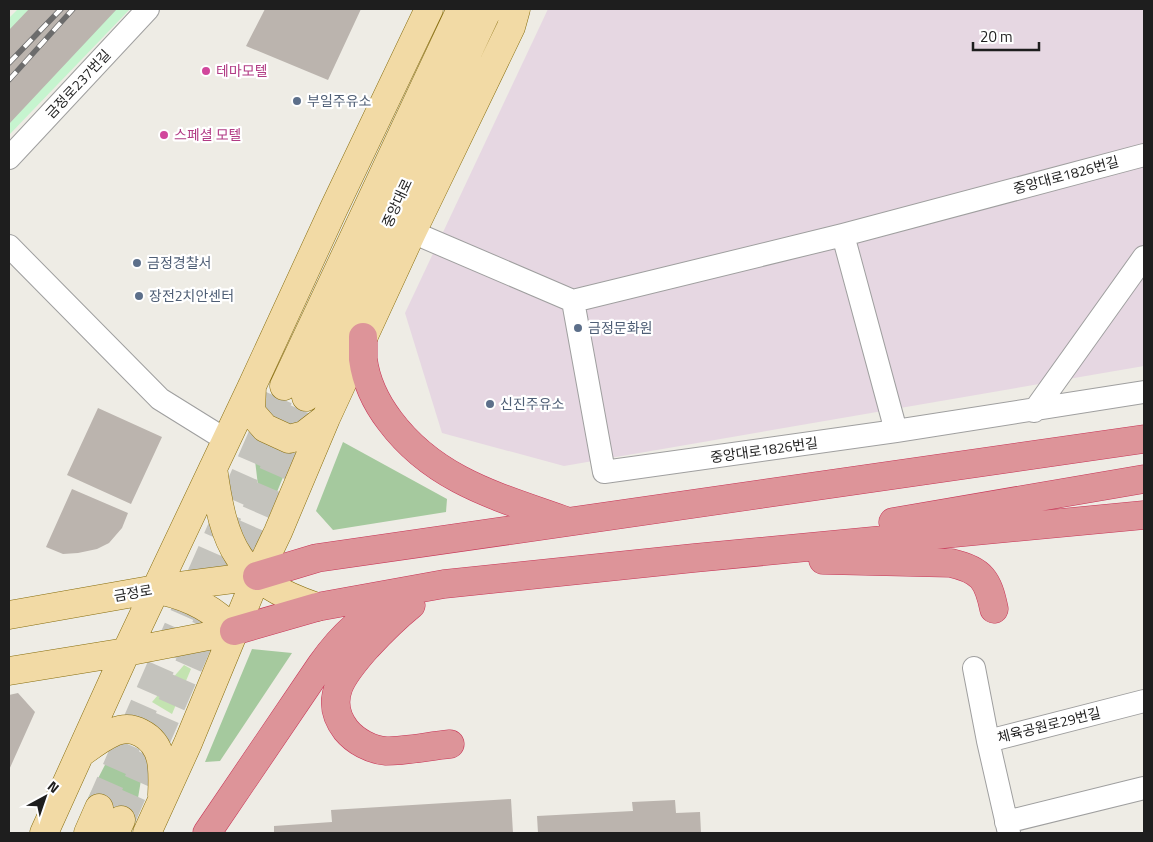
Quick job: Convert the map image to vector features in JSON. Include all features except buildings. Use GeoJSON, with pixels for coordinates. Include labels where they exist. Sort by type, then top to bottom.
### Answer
{"type":"FeatureCollection","features":[{"type":"Feature","properties":{"kind":"highway"},"geometry":{"type":"LineString","coordinates":[[363,336],[363,359],[367,377],[374,394],[393,426],[421,455],[462,481],[569,522]]}},
{"type":"Feature","properties":{"kind":"highway"},"geometry":{"type":"LineString","coordinates":[[257,576],[317,558],[1144,439]]}},
{"type":"Feature","properties":{"kind":"highway"},"geometry":{"type":"LineString","coordinates":[[694,558],[1144,479]]}},
{"type":"Feature","properties":{"kind":"highway"},"geometry":{"type":"LineString","coordinates":[[234,631],[316,607],[444,584],[1144,515]]}},
{"type":"Feature","properties":{"kind":"highway"},"geometry":{"type":"LineString","coordinates":[[694,558],[951,563],[971,570],[986,582],[990,590],[994,609]]}},
{"type":"Feature","properties":{"kind":"highway"},"geometry":{"type":"LineString","coordinates":[[444,584],[424,596],[394,619],[350,666],[338,689],[335,704],[338,717],[345,728],[350,734],[369,747],[386,751],[450,744]]}},
{"type":"Feature","properties":{"kind":"highway"},"geometry":{"type":"LineString","coordinates":[[207,833],[340,639],[363,619],[391,603],[410,594],[444,584]]}},
{"type":"Feature","properties":{"kind":"main road"},"geometry":{"type":"LineString","coordinates":[[44,833],[82,753],[126,652],[429,9]]}},
{"type":"Feature","properties":{"kind":"main road","name":"중앙대로"},"geometry":{"type":"LineString","coordinates":[[460,9],[295,392],[488,9]]}},
{"type":"Feature","properties":{"kind":"main road"},"geometry":{"type":"LineString","coordinates":[[147,833],[188,743],[257,576],[278,532],[326,418],[412,232],[511,27],[516,9]]}},
{"type":"Feature","properties":{"kind":"main road"},"geometry":{"type":"LineString","coordinates":[[252,386],[252,412],[265,428],[289,439],[304,435],[326,418]]}},
{"type":"Feature","properties":{"kind":"main road"},"geometry":{"type":"LineString","coordinates":[[213,468],[218,501],[230,542],[241,562],[257,576],[283,593],[316,607]]}},
{"type":"Feature","properties":{"kind":"main road","name":"금정로"},"geometry":{"type":"LineString","coordinates":[[9,615],[156,589],[257,576]]}},
{"type":"Feature","properties":{"kind":"main road"},"geometry":{"type":"LineString","coordinates":[[156,589],[190,599],[224,620],[234,631]]}},
{"type":"Feature","properties":{"kind":"main road"},"geometry":{"type":"LineString","coordinates":[[9,671],[126,652],[234,631]]}},
{"type":"Feature","properties":{"kind":"main road"},"geometry":{"type":"LineString","coordinates":[[82,753],[107,736],[120,730],[135,730],[147,736],[160,754],[163,775],[162,801],[155,833]]}},
{"type":"Feature","properties":{"kind":"main road"},"geometry":{"type":"LineString","coordinates":[[88,833],[111,820]]}},
{"type":"Feature","properties":{"kind":"street","name":"금정로237번길"},"geometry":{"type":"LineString","coordinates":[[9,158],[148,9]]}},
{"type":"Feature","properties":{"kind":"street","name":"중앙대로1826번길"},"geometry":{"type":"LineString","coordinates":[[896,431],[604,472],[573,301],[843,235],[1144,154]]}},
{"type":"Feature","properties":{"kind":"street"},"geometry":{"type":"LineString","coordinates":[[412,232],[573,301]]}},
{"type":"Feature","properties":{"kind":"street"},"geometry":{"type":"LineString","coordinates":[[843,235],[896,431],[1144,392]]}},
{"type":"Feature","properties":{"kind":"street"},"geometry":{"type":"LineString","coordinates":[[9,246],[160,399],[226,440]]}},
{"type":"Feature","properties":{"kind":"street"},"geometry":{"type":"LineString","coordinates":[[1034,410],[1144,257]]}},
{"type":"Feature","properties":{"kind":"street"},"geometry":{"type":"LineString","coordinates":[[974,668],[988,741]]}},
{"type":"Feature","properties":{"kind":"street","name":"체육공원로29번길"},"geometry":{"type":"LineString","coordinates":[[1008,827],[988,741],[1144,701]]}},
{"type":"Feature","properties":{"kind":"street"},"geometry":{"type":"LineString","coordinates":[[1008,827],[1144,788]]}},
{"type":"Feature","properties":{"kind":"shaded area"},"geometry":{"type":"Polygon","coordinates":[[[548,9],[1144,9],[1144,366],[564,466],[442,433],[405,313],[548,9]]]}},
{"type":"Feature","properties":{"kind":"green space"},"geometry":{"type":"Polygon","coordinates":[[[18,9],[130,9],[9,135],[9,18],[18,9]]]}},
{"type":"Feature","properties":{"kind":"green space"},"geometry":{"type":"Polygon","coordinates":[[[343,442],[447,499],[446,512],[333,530],[316,511],[343,442]]]}},
{"type":"Feature","properties":{"kind":"green space"},"geometry":{"type":"Polygon","coordinates":[[[253,444],[291,458],[272,504],[260,502],[253,444]]]}},
{"type":"Feature","properties":{"kind":"green space"},"geometry":{"type":"Polygon","coordinates":[[[252,649],[292,653],[220,761],[205,762],[252,649]]]}},
{"type":"Feature","properties":{"kind":"green space"},"geometry":{"type":"Polygon","coordinates":[[[184,665],[191,669],[172,714],[152,702],[184,665]]]}},
{"type":"Feature","properties":{"kind":"green space"},"geometry":{"type":"Polygon","coordinates":[[[125,751],[140,755],[143,768],[135,816],[113,803],[88,798],[108,759],[125,751]]]}},
{"type":"Feature","properties":{"kind":"tunnel"},"geometry":{"type":"LineString","coordinates":[[99,808],[284,386]]}},
{"type":"Feature","properties":{"kind":"tunnel"},"geometry":{"type":"LineString","coordinates":[[121,820],[306,397]]}},
{"type":"Feature","properties":{"kind":"railway"},"geometry":{"type":"LineString","coordinates":[[9,63],[61,9]]}},
{"type":"Feature","properties":{"kind":"railway"},"geometry":{"type":"LineString","coordinates":[[9,80],[73,9]]}},
{"type":"Feature","properties":{"kind":"place","name":"테마모텔"},"geometry":{"type":"Point","coordinates":[206,71]}},
{"type":"Feature","properties":{"kind":"place","name":"부일주유소"},"geometry":{"type":"Point","coordinates":[297,101]}},
{"type":"Feature","properties":{"kind":"place","name":"스페셜 모텔"},"geometry":{"type":"Point","coordinates":[164,135]}},
{"type":"Feature","properties":{"kind":"place","name":"금정경찰서"},"geometry":{"type":"Point","coordinates":[137,263]}},
{"type":"Feature","properties":{"kind":"place","name":"장전2치안센터"},"geometry":{"type":"Point","coordinates":[139,296]}},
{"type":"Feature","properties":{"kind":"place","name":"금정문화원"},"geometry":{"type":"Point","coordinates":[578,328]}},
{"type":"Feature","properties":{"kind":"place","name":"신진주유소"},"geometry":{"type":"Point","coordinates":[490,404]}}]}
